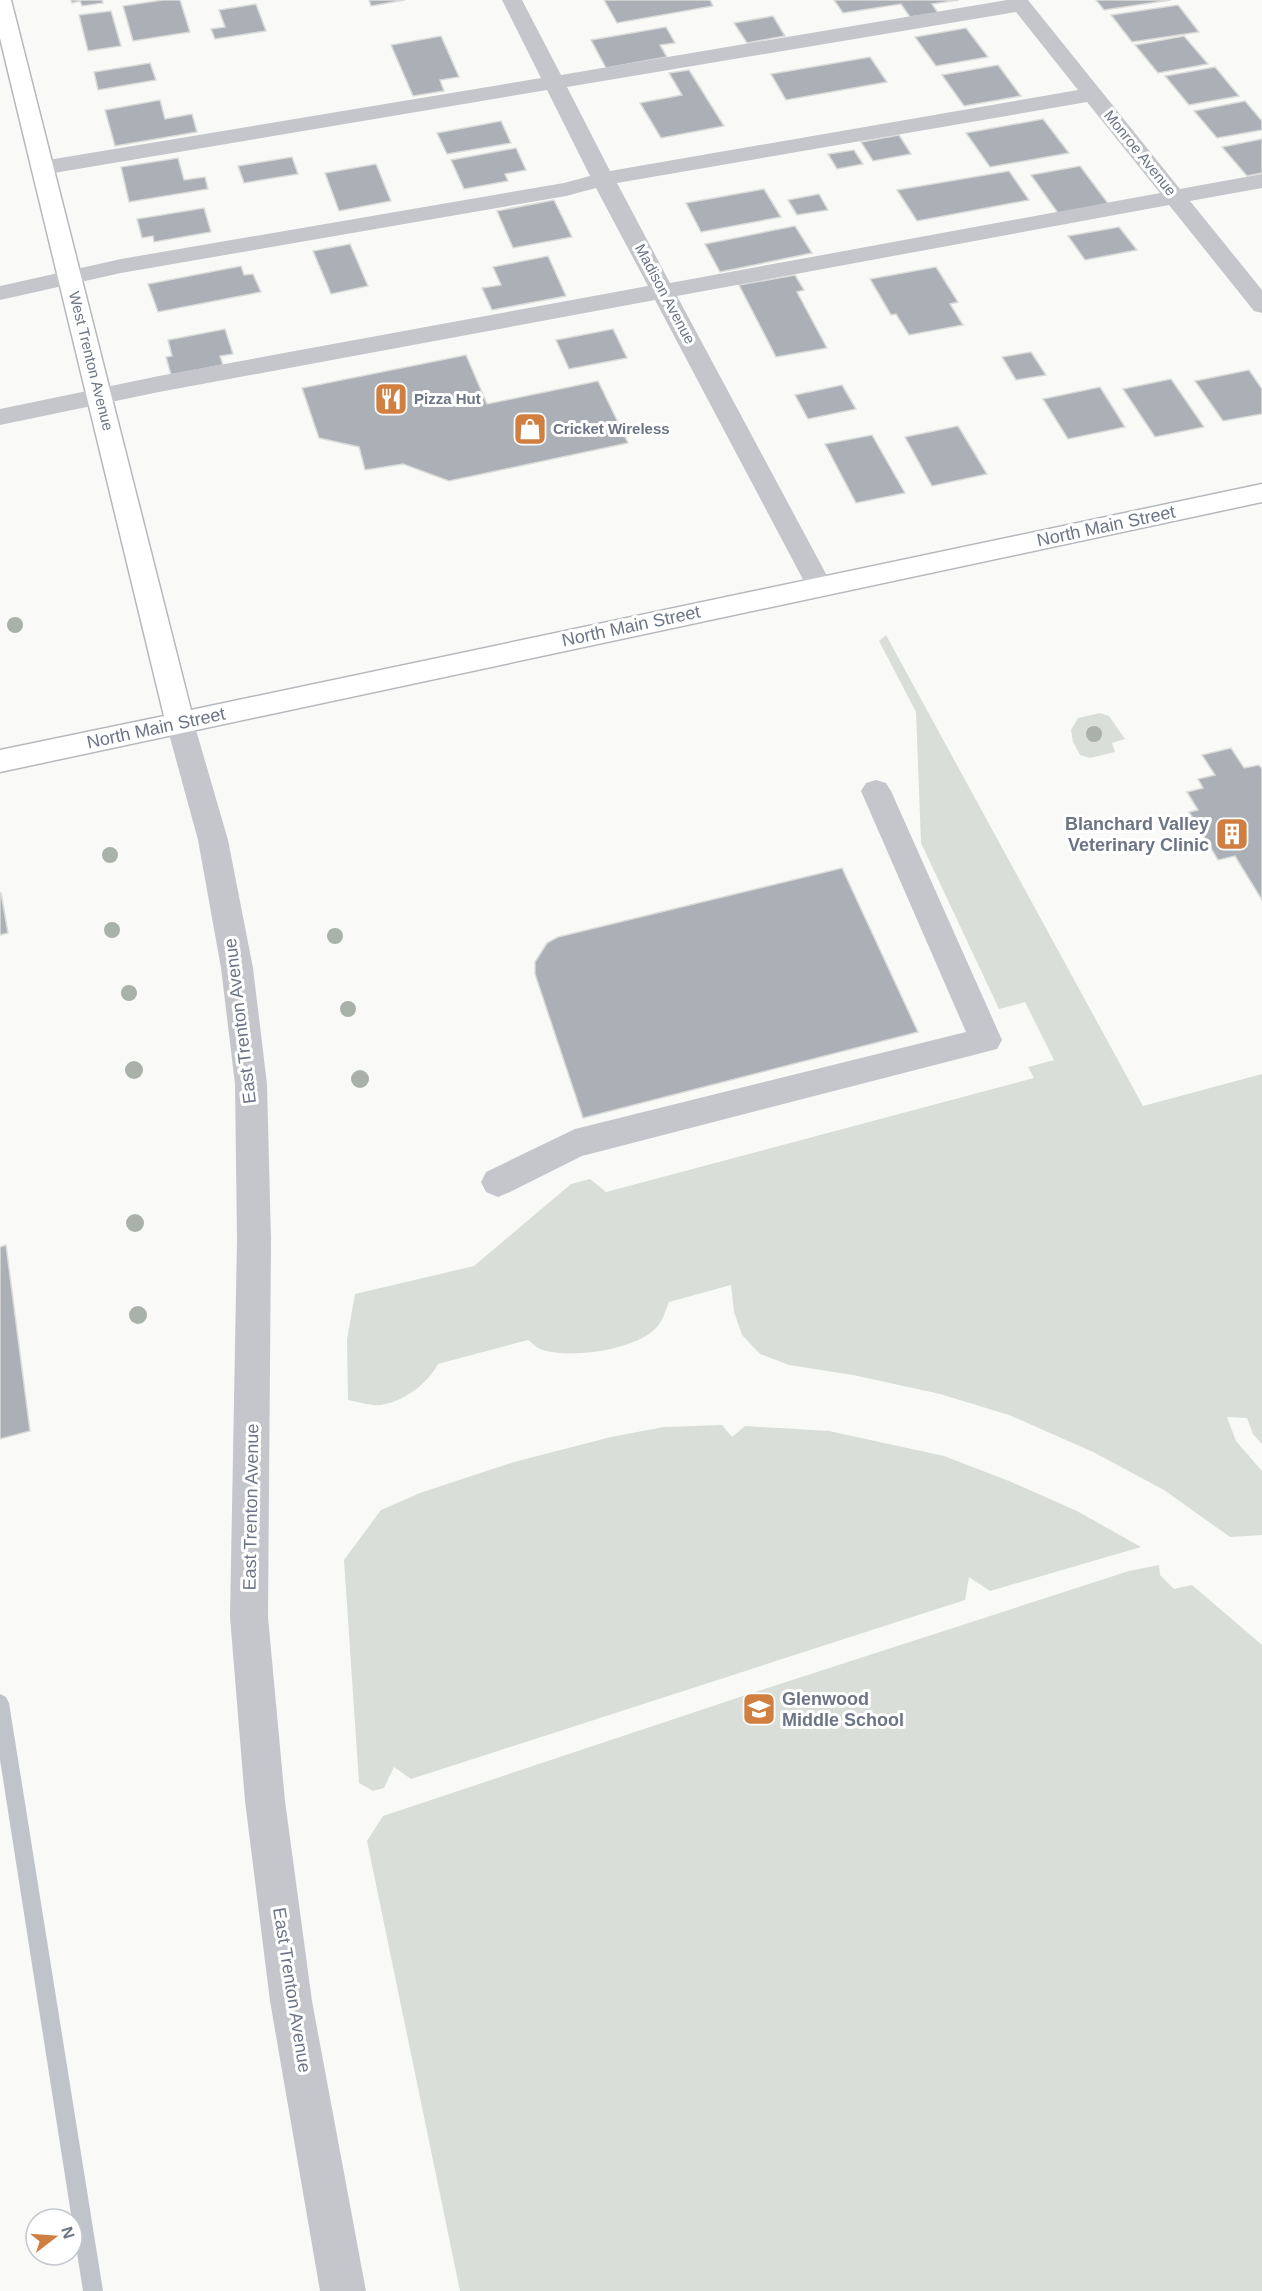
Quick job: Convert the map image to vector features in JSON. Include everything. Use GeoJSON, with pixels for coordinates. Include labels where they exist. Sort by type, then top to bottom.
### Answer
{"type":"FeatureCollection","features":[{"type":"Feature","properties":{"kind":"main road","name":"West Trenton Avenue"},"geometry":{"type":"LineString","coordinates":[[1,0],[180,723]]}},
{"type":"Feature","properties":{"kind":"main road","name":"North Main Street"},"geometry":{"type":"LineString","coordinates":[[0,761],[593,633],[1262,493]]}},
{"type":"Feature","properties":{"kind":"street","name":"Madison Avenue"},"geometry":{"type":"LineString","coordinates":[[512,0],[603,179],[820,587]]}},
{"type":"Feature","properties":{"kind":"street"},"geometry":{"type":"LineString","coordinates":[[42,168],[554,83],[1019,2]]}},
{"type":"Feature","properties":{"kind":"street","name":"Monroe Avenue"},"geometry":{"type":"LineString","coordinates":[[1019,2],[1262,306]]}},
{"type":"Feature","properties":{"kind":"street"},"geometry":{"type":"LineString","coordinates":[[0,293],[121,266],[1093,94]]}},
{"type":"Feature","properties":{"kind":"street"},"geometry":{"type":"LineString","coordinates":[[0,417],[100,395],[1262,181]]}},
{"type":"Feature","properties":{"kind":"street","name":"East Trenton Avenue"},"geometry":{"type":"LineString","coordinates":[[180,723],[213,840],[237,968],[251,1084],[254,1248],[249,1617],[265,1801],[291,2001],[343,2291]]}},
{"type":"Feature","properties":{"kind":"street"},"geometry":{"type":"LineString","coordinates":[[498,1182],[575,1143],[986,1040],[876,791]]}},
{"type":"Feature","properties":{"kind":"shaded area"},"geometry":{"type":"Polygon","coordinates":[[[886,635],[1143,1106],[1262,1074],[1262,1444],[1253,1434],[1247,1418],[1227,1417],[1236,1441],[1262,1471],[1262,1535],[1230,1537],[1164,1490],[1093,1452],[1009,1415],[940,1394],[853,1375],[789,1365],[760,1354],[742,1335],[734,1312],[731,1285],[669,1302],[657,1327],[648,1335],[620,1347],[586,1353],[555,1353],[541,1349],[528,1340],[438,1364],[428,1378],[414,1391],[390,1403],[373,1405],[348,1400],[347,1339],[355,1294],[474,1266],[571,1184],[590,1179],[606,1192],[1034,1078],[1028,1067],[1054,1060],[1025,1002],[999,1009],[921,843],[916,712],[879,641],[886,635]]]}},
{"type":"Feature","properties":{"kind":"shaded area"},"geometry":{"type":"Polygon","coordinates":[[[1100,713],[1109,716],[1125,739],[1112,743],[1115,752],[1090,758],[1080,755],[1073,742],[1071,730],[1078,718],[1100,713]]]}},
{"type":"Feature","properties":{"kind":"shaded area"},"geometry":{"type":"Polygon","coordinates":[[[722,1425],[732,1437],[745,1426],[829,1431],[944,1456],[1077,1511],[1141,1547],[990,1591],[969,1577],[965,1600],[411,1779],[394,1767],[384,1788],[373,1791],[359,1783],[344,1560],[381,1510],[420,1493],[514,1462],[611,1437],[664,1427],[722,1425]]]}},
{"type":"Feature","properties":{"kind":"shaded area"},"geometry":{"type":"Polygon","coordinates":[[[1159,1565],[1160,1575],[1174,1589],[1192,1585],[1262,1645],[1262,2291],[460,2291],[367,1841],[383,1816],[1129,1571],[1159,1565]]]}},
{"type":"Feature","properties":{"kind":"building"},"geometry":{"type":"Polygon","coordinates":[[[71,0],[102,0],[103,3],[82,6],[80,1],[72,3],[71,0]]]}},
{"type":"Feature","properties":{"kind":"building"},"geometry":{"type":"Polygon","coordinates":[[[180,0],[190,32],[133,41],[123,6],[180,0]]]}},
{"type":"Feature","properties":{"kind":"building"},"geometry":{"type":"Polygon","coordinates":[[[369,0],[405,0],[371,6],[369,0]]]}},
{"type":"Feature","properties":{"kind":"building"},"geometry":{"type":"Polygon","coordinates":[[[604,0],[710,0],[713,6],[617,23],[604,0]]]}},
{"type":"Feature","properties":{"kind":"building"},"geometry":{"type":"Polygon","coordinates":[[[834,0],[959,0],[932,4],[938,13],[910,17],[901,4],[843,13],[834,0]]]}},
{"type":"Feature","properties":{"kind":"building"},"geometry":{"type":"Polygon","coordinates":[[[1096,0],[1171,0],[1104,10],[1096,0]]]}},
{"type":"Feature","properties":{"kind":"building"},"geometry":{"type":"Polygon","coordinates":[[[256,4],[266,31],[215,39],[211,29],[225,27],[219,10],[256,4]]]}},
{"type":"Feature","properties":{"kind":"building"},"geometry":{"type":"Polygon","coordinates":[[[1178,5],[1199,32],[1132,42],[1111,15],[1178,5]]]}},
{"type":"Feature","properties":{"kind":"building"},"geometry":{"type":"Polygon","coordinates":[[[111,11],[121,46],[88,51],[79,15],[111,11]]]}},
{"type":"Feature","properties":{"kind":"building"},"geometry":{"type":"Polygon","coordinates":[[[773,16],[785,36],[747,43],[734,23],[773,16]]]}},
{"type":"Feature","properties":{"kind":"building"},"geometry":{"type":"Polygon","coordinates":[[[666,27],[675,43],[660,45],[667,57],[606,68],[591,40],[666,27]]]}},
{"type":"Feature","properties":{"kind":"building"},"geometry":{"type":"Polygon","coordinates":[[[966,28],[988,57],[936,66],[915,37],[966,28]]]}},
{"type":"Feature","properties":{"kind":"building"},"geometry":{"type":"Polygon","coordinates":[[[441,36],[459,77],[440,80],[444,91],[413,96],[391,45],[441,36]]]}},
{"type":"Feature","properties":{"kind":"building"},"geometry":{"type":"Polygon","coordinates":[[[1184,36],[1208,64],[1158,73],[1135,45],[1184,36]]]}},
{"type":"Feature","properties":{"kind":"building"},"geometry":{"type":"Polygon","coordinates":[[[870,57],[887,82],[786,100],[771,74],[870,57]]]}},
{"type":"Feature","properties":{"kind":"building"},"geometry":{"type":"Polygon","coordinates":[[[150,63],[156,80],[98,90],[94,72],[150,63]]]}},
{"type":"Feature","properties":{"kind":"building"},"geometry":{"type":"Polygon","coordinates":[[[998,65],[1021,96],[964,106],[942,75],[998,65]]]}},
{"type":"Feature","properties":{"kind":"building"},"geometry":{"type":"Polygon","coordinates":[[[1215,67],[1239,96],[1189,105],[1165,76],[1215,67]]]}},
{"type":"Feature","properties":{"kind":"building"},"geometry":{"type":"Polygon","coordinates":[[[689,70],[724,126],[661,138],[640,103],[682,95],[669,73],[689,70]]]}},
{"type":"Feature","properties":{"kind":"building"},"geometry":{"type":"Polygon","coordinates":[[[160,100],[165,119],[192,114],[197,132],[115,146],[105,110],[160,100]]]}},
{"type":"Feature","properties":{"kind":"building"},"geometry":{"type":"Polygon","coordinates":[[[1245,101],[1262,121],[1262,130],[1217,138],[1194,111],[1245,101]]]}},
{"type":"Feature","properties":{"kind":"building"},"geometry":{"type":"Polygon","coordinates":[[[1043,119],[1069,153],[990,167],[966,133],[1043,119]]]}},
{"type":"Feature","properties":{"kind":"building"},"geometry":{"type":"Polygon","coordinates":[[[501,121],[511,143],[447,154],[437,133],[501,121]]]}},
{"type":"Feature","properties":{"kind":"building"},"geometry":{"type":"Polygon","coordinates":[[[899,135],[911,154],[873,161],[861,142],[899,135]]]}},
{"type":"Feature","properties":{"kind":"building"},"geometry":{"type":"Polygon","coordinates":[[[1262,139],[1262,173],[1247,176],[1222,147],[1262,139]]]}},
{"type":"Feature","properties":{"kind":"building"},"geometry":{"type":"Polygon","coordinates":[[[516,148],[526,170],[505,174],[508,181],[464,189],[451,160],[516,148]]]}},
{"type":"Feature","properties":{"kind":"building"},"geometry":{"type":"Polygon","coordinates":[[[854,150],[863,164],[837,169],[828,154],[854,150]]]}},
{"type":"Feature","properties":{"kind":"building"},"geometry":{"type":"Polygon","coordinates":[[[292,157],[298,174],[244,183],[238,166],[292,157]]]}},
{"type":"Feature","properties":{"kind":"building"},"geometry":{"type":"Polygon","coordinates":[[[178,158],[184,180],[205,177],[208,189],[129,202],[121,167],[178,158]]]}},
{"type":"Feature","properties":{"kind":"building"},"geometry":{"type":"Polygon","coordinates":[[[376,164],[391,201],[339,211],[325,173],[376,164]]]}},
{"type":"Feature","properties":{"kind":"building"},"geometry":{"type":"Polygon","coordinates":[[[1080,166],[1110,206],[1060,216],[1031,175],[1080,166]]]}},
{"type":"Feature","properties":{"kind":"building"},"geometry":{"type":"Polygon","coordinates":[[[1009,171],[1029,200],[917,221],[897,190],[1009,171]]]}},
{"type":"Feature","properties":{"kind":"building"},"geometry":{"type":"Polygon","coordinates":[[[764,189],[781,217],[701,232],[686,203],[764,189]]]}},
{"type":"Feature","properties":{"kind":"building"},"geometry":{"type":"Polygon","coordinates":[[[819,194],[828,210],[797,215],[788,200],[819,194]]]}},
{"type":"Feature","properties":{"kind":"building"},"geometry":{"type":"Polygon","coordinates":[[[554,200],[572,237],[513,248],[497,211],[554,200]]]}},
{"type":"Feature","properties":{"kind":"building"},"geometry":{"type":"Polygon","coordinates":[[[204,208],[211,232],[154,242],[153,236],[142,238],[137,219],[204,208]]]}},
{"type":"Feature","properties":{"kind":"building"},"geometry":{"type":"Polygon","coordinates":[[[795,226],[812,253],[720,272],[705,244],[795,226]]]}},
{"type":"Feature","properties":{"kind":"building"},"geometry":{"type":"Polygon","coordinates":[[[1119,227],[1137,250],[1085,260],[1068,236],[1119,227]]]}},
{"type":"Feature","properties":{"kind":"building"},"geometry":{"type":"Polygon","coordinates":[[[350,244],[368,286],[331,294],[313,251],[350,244]]]}},
{"type":"Feature","properties":{"kind":"building"},"geometry":{"type":"Polygon","coordinates":[[[548,256],[566,296],[492,310],[482,288],[501,285],[493,267],[548,256]]]}},
{"type":"Feature","properties":{"kind":"building"},"geometry":{"type":"Polygon","coordinates":[[[241,266],[244,275],[253,274],[261,292],[158,312],[148,284],[241,266]]]}},
{"type":"Feature","properties":{"kind":"building"},"geometry":{"type":"Polygon","coordinates":[[[936,267],[958,302],[950,304],[963,325],[909,335],[896,314],[891,315],[870,279],[936,267]]]}},
{"type":"Feature","properties":{"kind":"building"},"geometry":{"type":"Polygon","coordinates":[[[795,275],[804,290],[797,292],[827,348],[776,357],[739,285],[795,275]]]}},
{"type":"Feature","properties":{"kind":"building"},"geometry":{"type":"Polygon","coordinates":[[[225,329],[233,354],[220,356],[223,365],[171,375],[166,357],[172,356],[168,340],[225,329]]]}},
{"type":"Feature","properties":{"kind":"building"},"geometry":{"type":"Polygon","coordinates":[[[613,329],[627,358],[569,369],[556,340],[613,329]]]}},
{"type":"Feature","properties":{"kind":"building"},"geometry":{"type":"Polygon","coordinates":[[[1031,352],[1046,375],[1016,380],[1002,357],[1031,352]]]}},
{"type":"Feature","properties":{"kind":"building"},"geometry":{"type":"Polygon","coordinates":[[[466,355],[487,404],[598,381],[628,443],[449,481],[403,464],[365,470],[359,447],[319,438],[302,388],[466,355]]]}},
{"type":"Feature","properties":{"kind":"building"},"geometry":{"type":"Polygon","coordinates":[[[1249,370],[1262,389],[1262,414],[1223,421],[1195,381],[1249,370]]]}},
{"type":"Feature","properties":{"kind":"building"},"geometry":{"type":"Polygon","coordinates":[[[1171,379],[1204,427],[1155,437],[1123,389],[1171,379]]]}},
{"type":"Feature","properties":{"kind":"building"},"geometry":{"type":"Polygon","coordinates":[[[842,385],[856,409],[808,419],[795,395],[842,385]]]}},
{"type":"Feature","properties":{"kind":"building"},"geometry":{"type":"Polygon","coordinates":[[[1100,387],[1125,427],[1068,439],[1043,399],[1100,387]]]}},
{"type":"Feature","properties":{"kind":"building"},"geometry":{"type":"Polygon","coordinates":[[[958,426],[987,474],[932,486],[905,437],[958,426]]]}},
{"type":"Feature","properties":{"kind":"building"},"geometry":{"type":"Polygon","coordinates":[[[872,435],[905,493],[856,503],[825,444],[872,435]]]}},
{"type":"Feature","properties":{"kind":"building","name":"Blanchard Valley Veterinary Clinic"},"geometry":{"type":"Polygon","coordinates":[[[1231,748],[1244,768],[1259,765],[1262,769],[1262,900],[1235,856],[1218,860],[1189,812],[1198,810],[1187,792],[1203,788],[1198,779],[1215,775],[1202,755],[1231,748]]]}},
{"type":"Feature","properties":{"kind":"building"},"geometry":{"type":"Polygon","coordinates":[[[842,868],[918,1032],[583,1118],[535,974],[535,962],[547,943],[558,937],[842,868]]]}},
{"type":"Feature","properties":{"kind":"building"},"geometry":{"type":"Polygon","coordinates":[[[0,893],[8,933],[0,935],[0,893]]]}},
{"type":"Feature","properties":{"kind":"building"},"geometry":{"type":"Polygon","coordinates":[[[6,1245],[30,1431],[0,1439],[0,1247],[6,1245]]]}},
{"type":"Feature","properties":{"kind":"waterway"},"geometry":{"type":"LineString","coordinates":[[0,1703],[93,2291]]}},
{"type":"Feature","properties":{"kind":"place","name":"Pizza Hut"},"geometry":{"type":"Point","coordinates":[391,399]}},
{"type":"Feature","properties":{"kind":"place","name":"Cricket Wireless"},"geometry":{"type":"Point","coordinates":[530,429]}},
{"type":"Feature","properties":{"kind":"place","name":"Blanchard Valley Veterinary Clinic"},"geometry":{"type":"Point","coordinates":[1232,834]}},
{"type":"Feature","properties":{"kind":"place","name":"Glenwood Middle School"},"geometry":{"type":"Point","coordinates":[759,1709]}}]}
